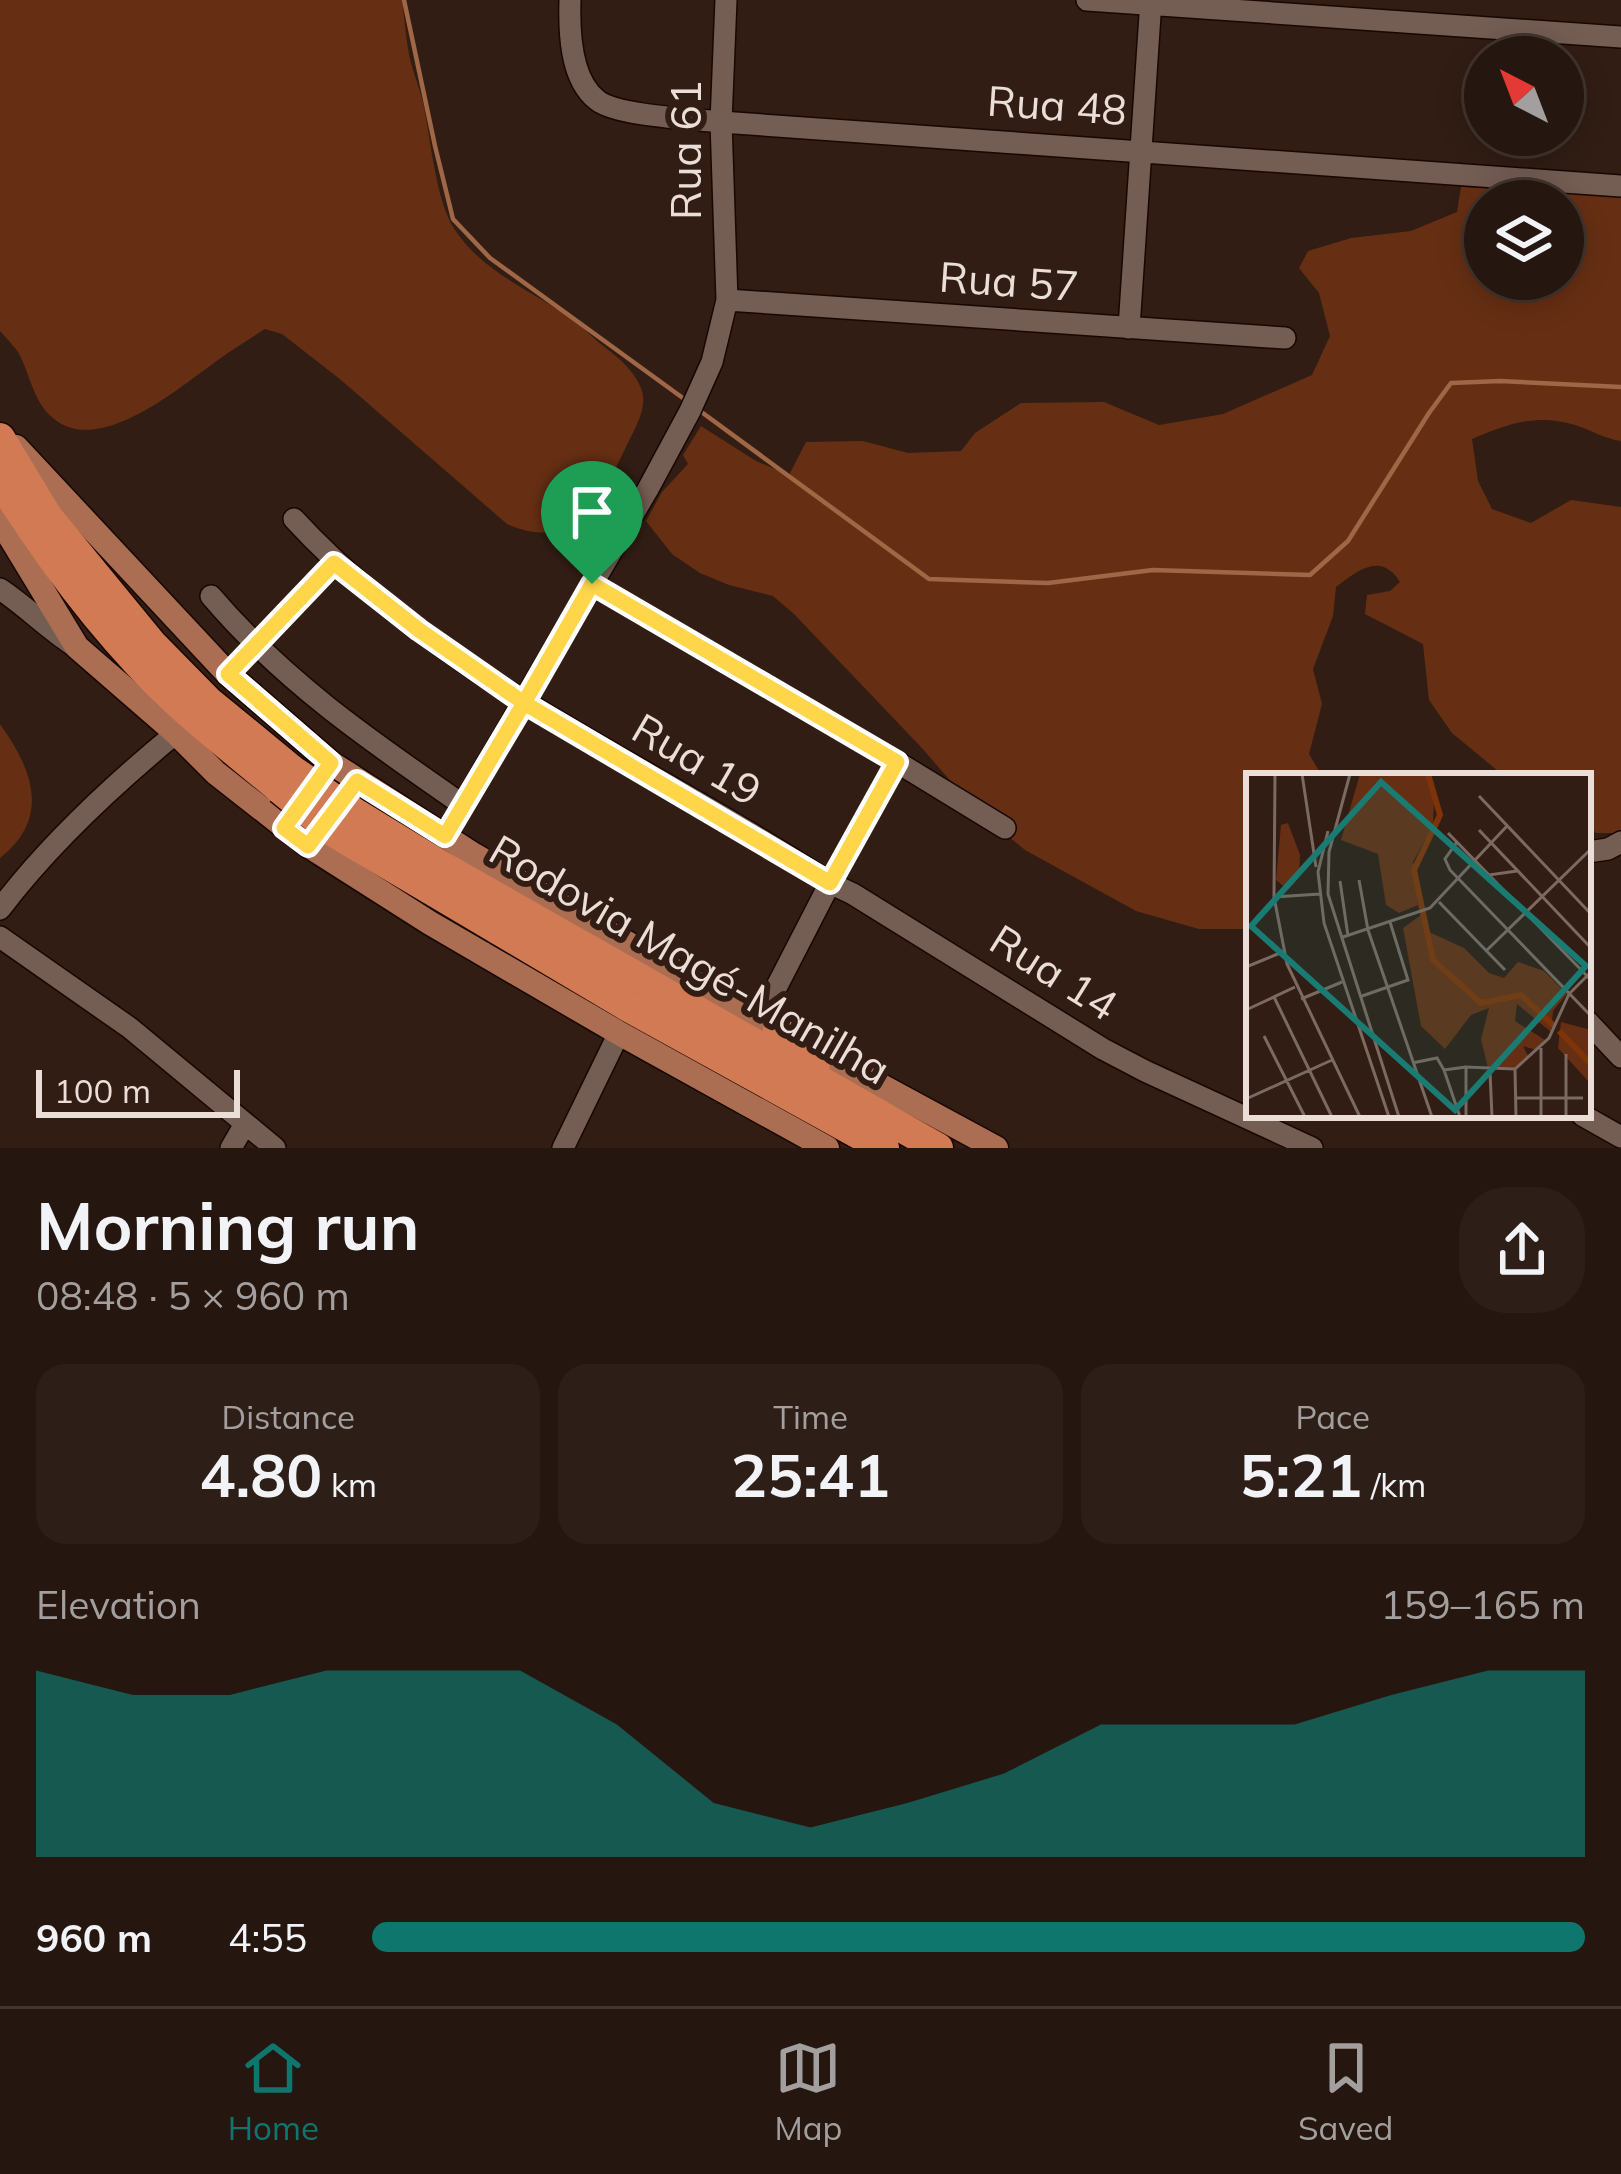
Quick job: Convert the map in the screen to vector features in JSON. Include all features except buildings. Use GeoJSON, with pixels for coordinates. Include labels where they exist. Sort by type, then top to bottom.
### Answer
{"type":"FeatureCollection","features":[{"type":"Feature","properties":{"kind":"highway","name":"Rodovia Magé-Manilha"},"geometry":{"type":"LineString","coordinates":[[0,434],[46,516],[178,703],[337,817],[595,988],[884,1148]]}},
{"type":"Feature","properties":{"kind":"highway","name":"Rodovia Magé-Manilha"},"geometry":{"type":"LineString","coordinates":[[0,480],[27,523],[113,616]]}},
{"type":"Feature","properties":{"kind":"highway","name":"Rodovia Magé-Manilha"},"geometry":{"type":"LineString","coordinates":[[337,817],[440,865],[938,1148]]}},
{"type":"Feature","properties":{"kind":"highway"},"geometry":{"type":"LineString","coordinates":[[769,1024],[855,1100]]}},
{"type":"Feature","properties":{"kind":"main road"},"geometry":{"type":"LineString","coordinates":[[0,434],[228,674],[331,763],[337,817],[430,923],[827,1148]]}},
{"type":"Feature","properties":{"kind":"main road"},"geometry":{"type":"LineString","coordinates":[[0,520],[77,647],[284,828]]}},
{"type":"Feature","properties":{"kind":"main road"},"geometry":{"type":"LineString","coordinates":[[284,828],[331,763]]}},
{"type":"Feature","properties":{"kind":"main road"},"geometry":{"type":"LineString","coordinates":[[284,828],[337,817],[445,836],[769,1024],[996,1148]]}},
{"type":"Feature","properties":{"kind":"street","name":"Rua 48"},"geometry":{"type":"LineString","coordinates":[[570,0],[569,26],[586,88],[604,105],[650,114],[1621,186]]}},
{"type":"Feature","properties":{"kind":"street","name":"Rua 61"},"geometry":{"type":"LineString","coordinates":[[726,0],[721,122],[727,300]]}},
{"type":"Feature","properties":{"kind":"street"},"geometry":{"type":"LineString","coordinates":[[1087,0],[1621,38]]}},
{"type":"Feature","properties":{"kind":"street"},"geometry":{"type":"LineString","coordinates":[[1129,328],[1151,2]]}},
{"type":"Feature","properties":{"kind":"street"},"geometry":{"type":"LineString","coordinates":[[445,836],[690,411],[712,362],[727,300]]}},
{"type":"Feature","properties":{"kind":"street","name":"Rua 57"},"geometry":{"type":"LineString","coordinates":[[727,300],[1285,338]]}},
{"type":"Feature","properties":{"kind":"street","name":"Rua 19"},"geometry":{"type":"LineString","coordinates":[[294,520],[334,563],[524,703],[830,883]]}},
{"type":"Feature","properties":{"kind":"street"},"geometry":{"type":"LineString","coordinates":[[228,674],[334,563]]}},
{"type":"Feature","properties":{"kind":"street"},"geometry":{"type":"LineString","coordinates":[[592,584],[1005,828]]}},
{"type":"Feature","properties":{"kind":"street"},"geometry":{"type":"LineString","coordinates":[[0,589],[77,647]]}},
{"type":"Feature","properties":{"kind":"street"},"geometry":{"type":"LineString","coordinates":[[211,596],[296,684],[463,805]]}},
{"type":"Feature","properties":{"kind":"street"},"geometry":{"type":"LineString","coordinates":[[0,909],[37,865],[176,733]]}},
{"type":"Feature","properties":{"kind":"street"},"geometry":{"type":"LineString","coordinates":[[769,1024],[830,883],[897,762]]}},
{"type":"Feature","properties":{"kind":"street"},"geometry":{"type":"LineString","coordinates":[[1591,852],[1621,842]]}},
{"type":"Feature","properties":{"kind":"street","name":"Rua 14"},"geometry":{"type":"LineString","coordinates":[[830,883],[1103,1049],[1174,1085],[1246,1110]]}},
{"type":"Feature","properties":{"kind":"street"},"geometry":{"type":"LineString","coordinates":[[0,937],[130,1028],[275,1148]]}},
{"type":"Feature","properties":{"kind":"street"},"geometry":{"type":"LineString","coordinates":[[1591,1025],[1621,1057]]}},
{"type":"Feature","properties":{"kind":"street"},"geometry":{"type":"LineString","coordinates":[[563,1148],[619,1033]]}},
{"type":"Feature","properties":{"kind":"street","name":"Rua 14"},"geometry":{"type":"LineString","coordinates":[[1260,1118],[1312,1148]]}},
{"type":"Feature","properties":{"kind":"street"},"geometry":{"type":"LineString","coordinates":[[1587,1118],[1621,1137]]}},
{"type":"Feature","properties":{"kind":"street"},"geometry":{"type":"LineString","coordinates":[[231,1148],[244,1124]]}},
{"type":"Feature","properties":{"kind":"shaded area"},"geometry":{"type":"Polygon","coordinates":[[[0,0],[402,0],[409,55],[439,188],[455,230],[496,271],[578,323],[623,362],[641,388],[640,418],[616,467],[583,517],[551,532],[507,524],[341,380],[282,334],[265,329],[162,400],[116,424],[72,428],[53,418],[36,396],[18,352],[0,331],[0,0]]]}},
{"type":"Feature","properties":{"kind":"shaded area"},"geometry":{"type":"Polygon","coordinates":[[[1464,187],[1464,300],[1584,300],[1584,193],[1621,195],[1621,441],[1548,420],[1510,425],[1472,439],[1478,481],[1492,509],[1531,523],[1571,500],[1621,507],[1621,833],[1596,833],[1591,827],[1591,773],[1500,773],[1452,733],[1429,700],[1423,644],[1365,614],[1367,595],[1390,591],[1400,582],[1385,567],[1369,567],[1336,587],[1333,616],[1313,669],[1322,704],[1309,754],[1320,773],[1246,773],[1246,929],[1199,929],[1136,911],[1025,850],[973,807],[794,614],[773,596],[700,573],[672,554],[646,521],[662,492],[688,464],[683,455],[701,426],[756,461],[789,475],[806,442],[863,441],[908,453],[961,451],[975,433],[1021,403],[1104,402],[1159,425],[1223,414],[1312,375],[1330,336],[1319,293],[1299,268],[1308,251],[1351,238],[1411,231],[1457,212],[1464,187]]]}},
{"type":"Feature","properties":{"kind":"shaded area"},"geometry":{"type":"Polygon","coordinates":[[[0,724],[21,759],[32,793],[26,827],[0,858],[0,724]]]}},
{"type":"Feature","properties":{"kind":"waterway"},"geometry":{"type":"LineString","coordinates":[[404,0],[453,219],[490,258],[687,401]]}},
{"type":"Feature","properties":{"kind":"waterway"},"geometry":{"type":"LineString","coordinates":[[696,408],[929,579],[1048,583],[1153,570],[1310,575],[1348,541],[1451,383],[1621,387]]}},
{"type":"Feature","properties":{"kind":"route"},"geometry":{"type":"LineString","coordinates":[[592,584],[524,703],[334,563],[228,674],[331,763],[284,828],[308,846],[357,781],[445,836],[524,703],[830,883],[897,762],[592,584]]}}]}
